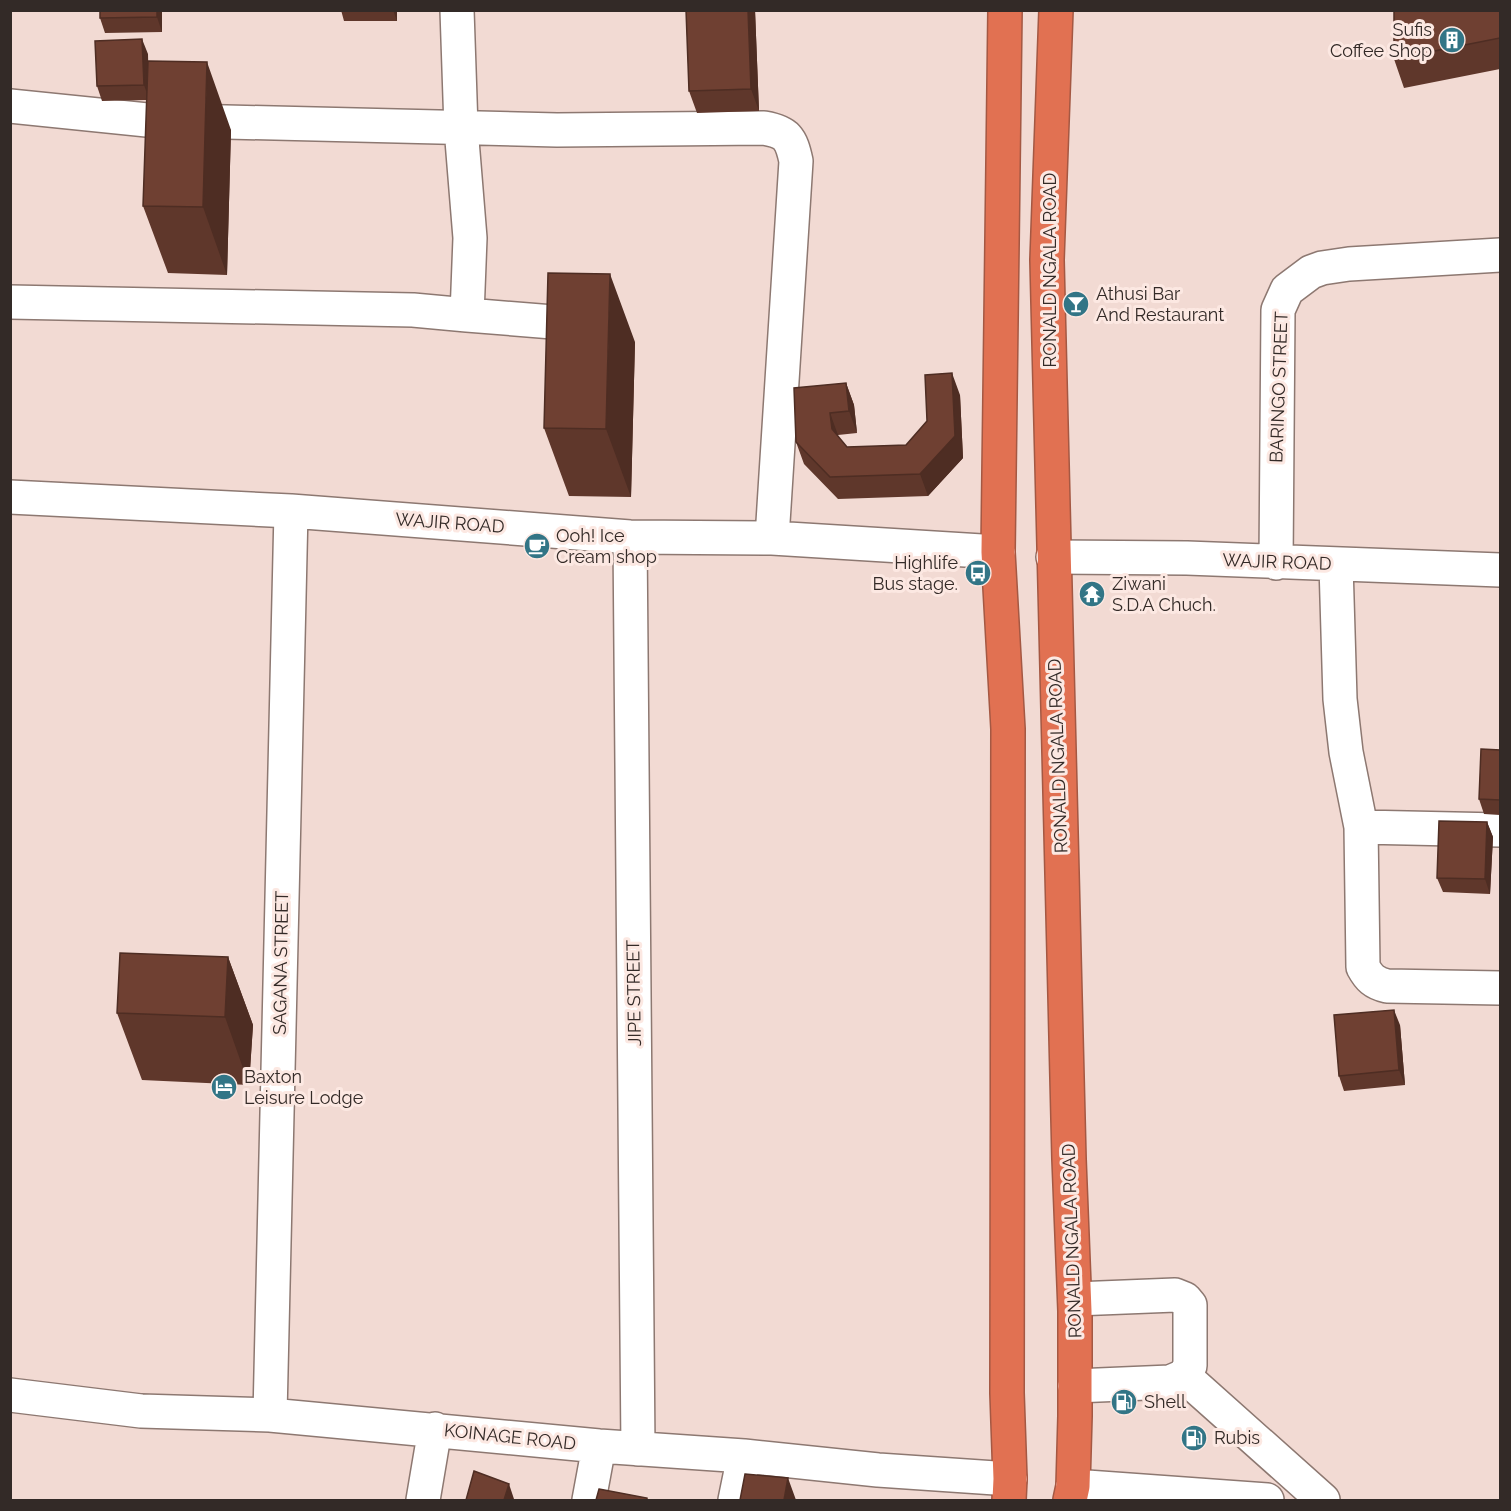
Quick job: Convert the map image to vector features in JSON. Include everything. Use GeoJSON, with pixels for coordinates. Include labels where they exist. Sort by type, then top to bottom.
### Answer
{"type":"FeatureCollection","features":[{"type":"Feature","properties":{"kind":"highway"},"geometry":{"type":"LineString","coordinates":[[1005,10],[998,552],[1008,729],[1007,1393],[1009,1490]]}},
{"type":"Feature","properties":{"kind":"highway","name":"RONALD NGALA ROAD"},"geometry":{"type":"LineString","coordinates":[[1056,10],[1047,260],[1069,1159],[1075,1299],[1071,1493]]}},
{"type":"Feature","properties":{"kind":"street"},"geometry":{"type":"LineString","coordinates":[[457,10],[461,128],[470,238],[467,315]]}},
{"type":"Feature","properties":{"kind":"street"},"geometry":{"type":"LineString","coordinates":[[10,106],[147,120],[557,130],[764,128],[779,130],[787,136],[793,147],[796,161],[772,538]]}},
{"type":"Feature","properties":{"kind":"street","name":"BARINGO STREET"},"geometry":{"type":"LineString","coordinates":[[1276,562],[1278,310],[1287,290],[1311,272],[1322,268],[1349,264],[1500,255]]}},
{"type":"Feature","properties":{"kind":"street"},"geometry":{"type":"LineString","coordinates":[[10,302],[412,310],[618,327]]}},
{"type":"Feature","properties":{"kind":"street","name":"WAJIR ROAD"},"geometry":{"type":"LineString","coordinates":[[10,497],[291,512],[630,537],[772,538],[998,552]]}},
{"type":"Feature","properties":{"kind":"street","name":"SAGANA STREET"},"geometry":{"type":"LineString","coordinates":[[270,1415],[291,512]]}},
{"type":"Feature","properties":{"kind":"street","name":"JIPE STREET"},"geometry":{"type":"LineString","coordinates":[[630,537],[638,1449]]}},
{"type":"Feature","properties":{"kind":"street","name":"WAJIR ROAD"},"geometry":{"type":"LineString","coordinates":[[1053,557],[1187,558],[1500,570]]}},
{"type":"Feature","properties":{"kind":"street"},"geometry":{"type":"LineString","coordinates":[[1336,565],[1340,699],[1346,752],[1361,827],[1363,967],[1376,984],[1387,986],[1500,988]]}},
{"type":"Feature","properties":{"kind":"street"},"geometry":{"type":"LineString","coordinates":[[1361,827],[1500,830]]}},
{"type":"Feature","properties":{"kind":"street"},"geometry":{"type":"LineString","coordinates":[[1075,1299],[1175,1296],[1185,1299],[1190,1305],[1190,1366],[1184,1376],[1170,1382],[1075,1386]]}},
{"type":"Feature","properties":{"kind":"street"},"geometry":{"type":"LineString","coordinates":[[1184,1376],[1323,1500]]}},
{"type":"Feature","properties":{"kind":"street","name":"KOINAGE ROAD"},"geometry":{"type":"LineString","coordinates":[[10,1395],[141,1411],[270,1415],[598,1446],[744,1456],[878,1470],[1009,1490]]}},
{"type":"Feature","properties":{"kind":"street"},"geometry":{"type":"LineString","coordinates":[[423,1500],[435,1429]]}},
{"type":"Feature","properties":{"kind":"street"},"geometry":{"type":"LineString","coordinates":[[589,1500],[598,1446]]}},
{"type":"Feature","properties":{"kind":"street"},"geometry":{"type":"LineString","coordinates":[[735,1500],[744,1456]]}},
{"type":"Feature","properties":{"kind":"street"},"geometry":{"type":"LineString","coordinates":[[1071,1493],[1267,1500]]}},
{"type":"Feature","properties":{"kind":"building"},"geometry":{"type":"Polygon","coordinates":[[[100,10],[157,10],[157,17],[100,18],[100,10]]]}},
{"type":"Feature","properties":{"kind":"building"},"geometry":{"type":"Polygon","coordinates":[[[686,10],[748,10],[751,89],[689,91],[686,10]]]}},
{"type":"Feature","properties":{"kind":"building"},"geometry":{"type":"Polygon","coordinates":[[[1394,10],[1500,10],[1500,38],[1394,59],[1394,10]]]}},
{"type":"Feature","properties":{"kind":"building"},"geometry":{"type":"Polygon","coordinates":[[[142,39],[144,85],[97,86],[95,41],[142,39]]]}},
{"type":"Feature","properties":{"kind":"building"},"geometry":{"type":"Polygon","coordinates":[[[148,61],[207,62],[203,207],[143,206],[148,61]]]}},
{"type":"Feature","properties":{"kind":"building"},"geometry":{"type":"Polygon","coordinates":[[[548,273],[610,274],[606,429],[544,428],[548,273]]]}},
{"type":"Feature","properties":{"kind":"building"},"geometry":{"type":"Polygon","coordinates":[[[952,373],[955,436],[920,474],[830,477],[796,442],[794,388],[846,383],[849,411],[830,413],[832,429],[847,447],[906,445],[927,421],[925,375],[952,373]]]}},
{"type":"Feature","properties":{"kind":"building"},"geometry":{"type":"Polygon","coordinates":[[[1481,749],[1500,750],[1500,800],[1479,799],[1481,749]]]}},
{"type":"Feature","properties":{"kind":"building"},"geometry":{"type":"Polygon","coordinates":[[[1439,821],[1487,822],[1485,879],[1437,878],[1439,821]]]}},
{"type":"Feature","properties":{"kind":"building"},"geometry":{"type":"Polygon","coordinates":[[[120,953],[228,957],[225,1017],[117,1013],[120,953]]]}},
{"type":"Feature","properties":{"kind":"building"},"geometry":{"type":"Polygon","coordinates":[[[1394,1010],[1399,1070],[1339,1076],[1334,1015],[1394,1010]]]}},
{"type":"Feature","properties":{"kind":"building"},"geometry":{"type":"Polygon","coordinates":[[[474,1471],[509,1484],[504,1500],[466,1500],[474,1471]]]}},
{"type":"Feature","properties":{"kind":"building"},"geometry":{"type":"Polygon","coordinates":[[[745,1474],[788,1478],[784,1500],[740,1500],[745,1474]]]}},
{"type":"Feature","properties":{"kind":"building"},"geometry":{"type":"Polygon","coordinates":[[[599,1489],[647,1498],[647,1500],[596,1500],[599,1489]]]}},
{"type":"Feature","properties":{"kind":"place","name":"Sufis Coffee Shop"},"geometry":{"type":"Point","coordinates":[1452,40]}},
{"type":"Feature","properties":{"kind":"place","name":"Athusi Bar And Restaurant"},"geometry":{"type":"Point","coordinates":[1076,304]}},
{"type":"Feature","properties":{"kind":"place","name":"Ooh! Ice Cream shop"},"geometry":{"type":"Point","coordinates":[537,546]}},
{"type":"Feature","properties":{"kind":"place","name":"Highlife Bus stage."},"geometry":{"type":"Point","coordinates":[978,573]}},
{"type":"Feature","properties":{"kind":"place","name":"Ziwani S.D.A Chuch."},"geometry":{"type":"Point","coordinates":[1092,594]}},
{"type":"Feature","properties":{"kind":"place","name":"Baxton Leisure Lodge"},"geometry":{"type":"Point","coordinates":[224,1087]}},
{"type":"Feature","properties":{"kind":"place","name":"Shell"},"geometry":{"type":"Point","coordinates":[1124,1402]}},
{"type":"Feature","properties":{"kind":"place","name":"Rubis"},"geometry":{"type":"Point","coordinates":[1194,1438]}}]}
